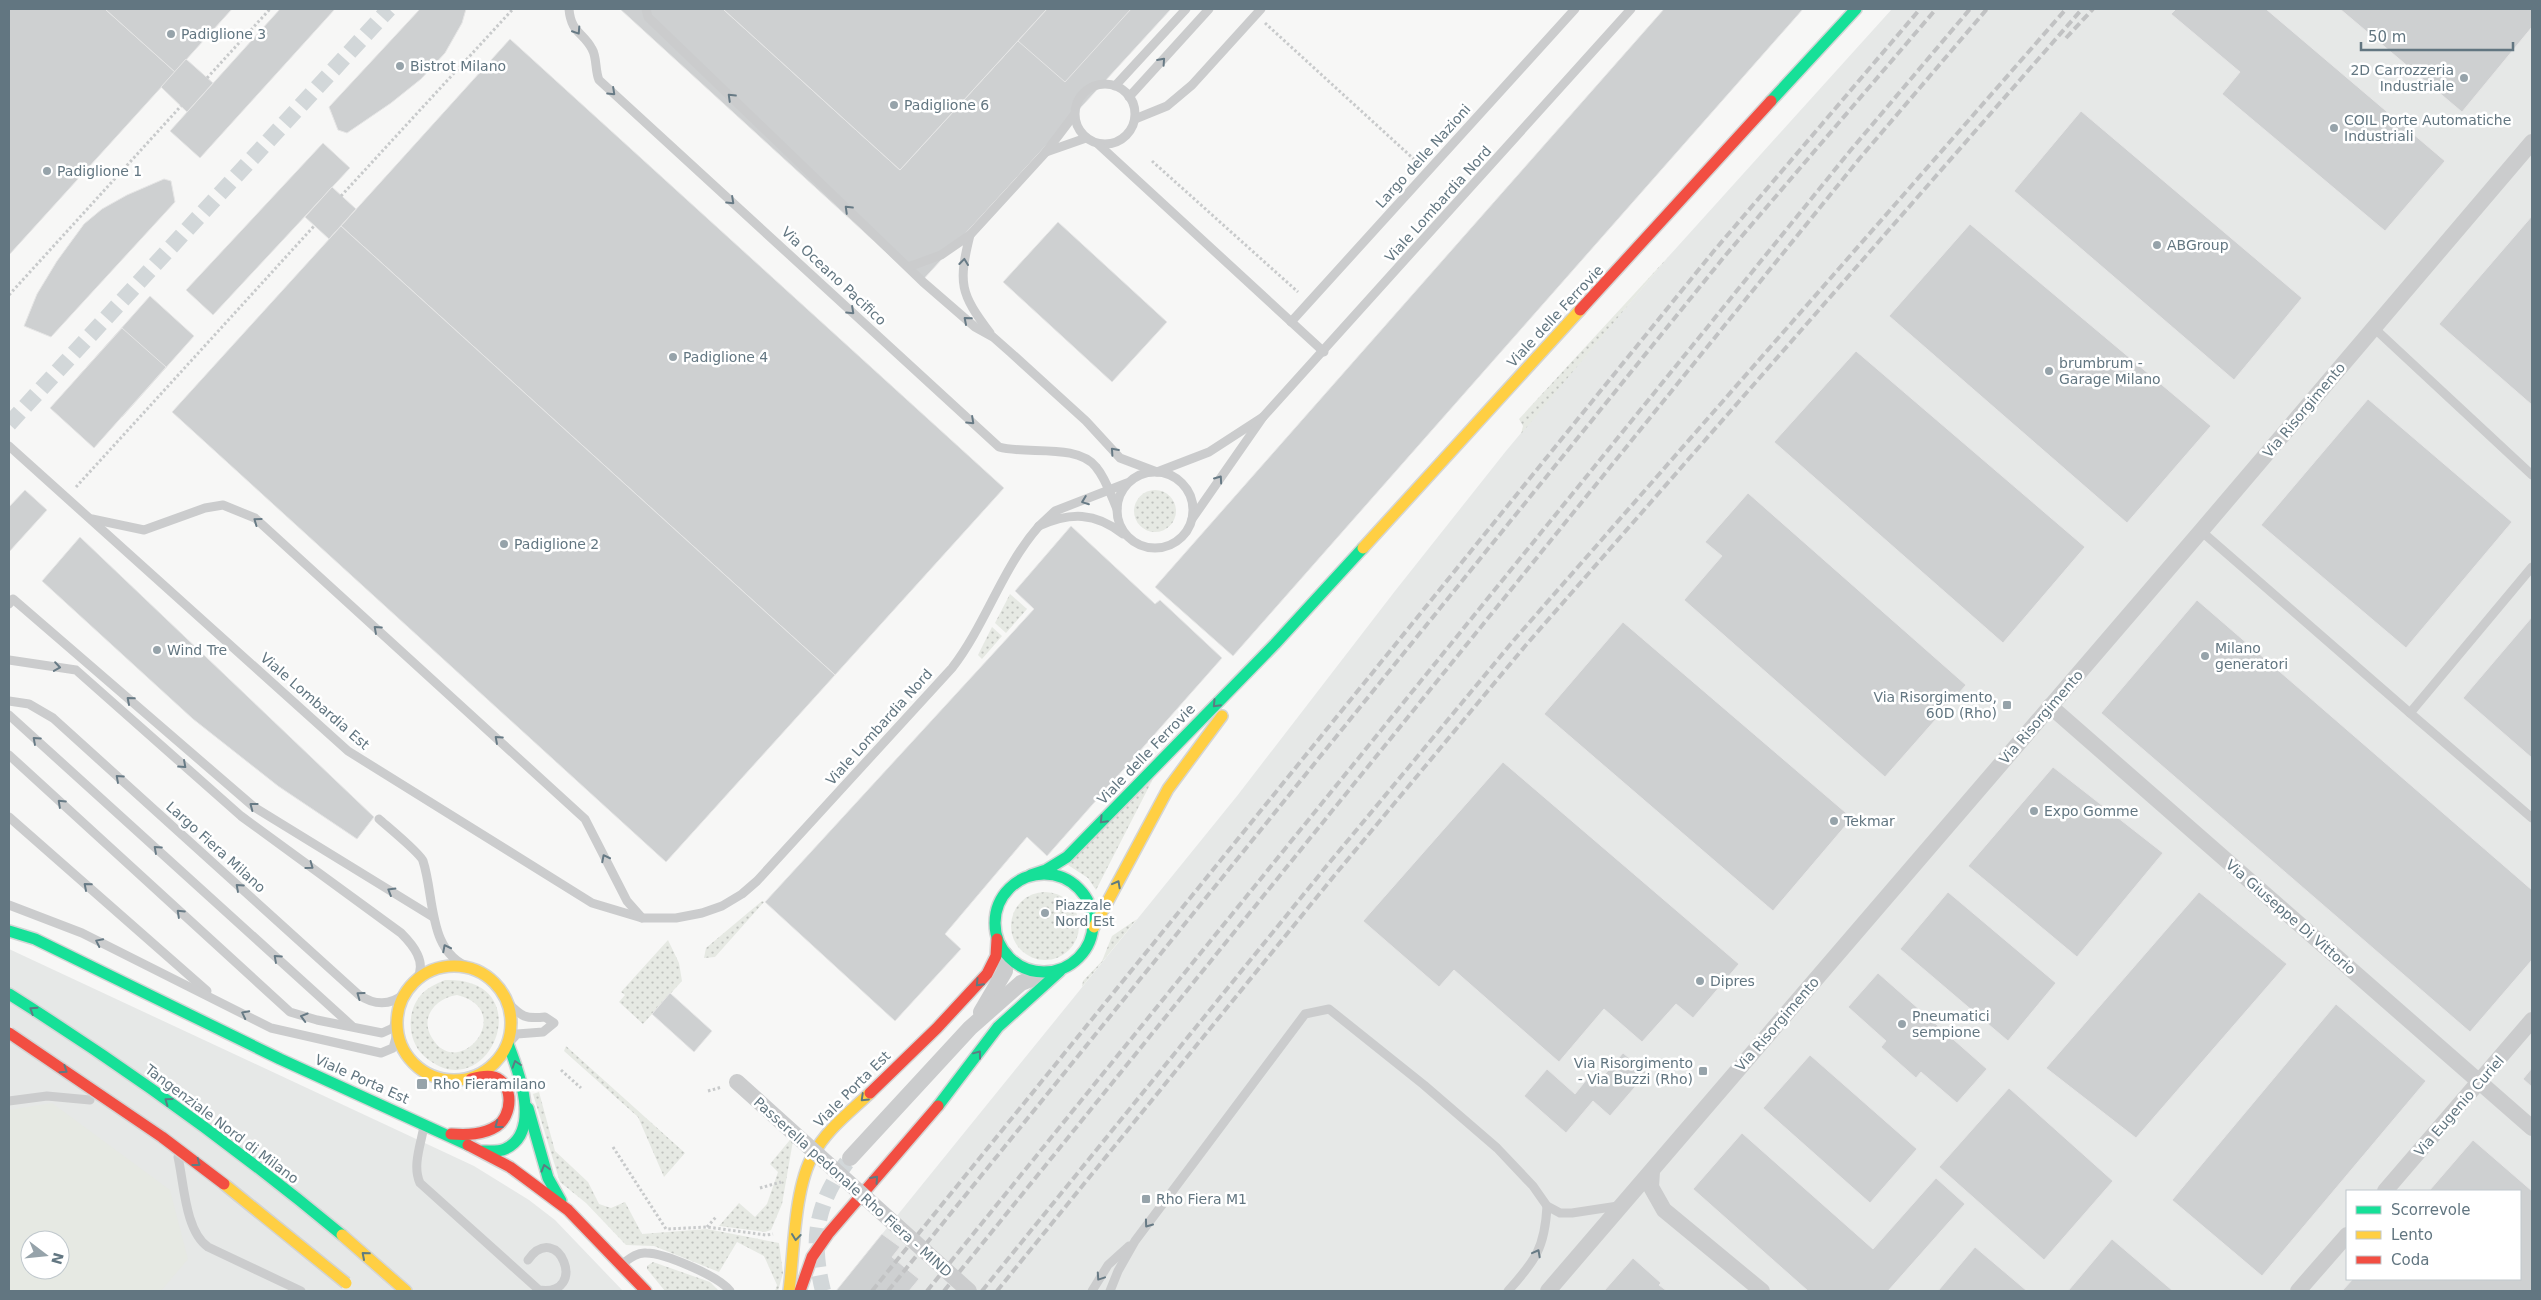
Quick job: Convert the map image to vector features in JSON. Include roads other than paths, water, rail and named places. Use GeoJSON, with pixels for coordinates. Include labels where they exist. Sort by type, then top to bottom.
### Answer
{"type":"FeatureCollection","features":[{"type":"Feature","properties":{"kind":"main road","name":"Viale delle Ferrovie"},"geometry":{"type":"LineString","coordinates":[[1031,875],[1046,870],[1067,857],[1275,644],[1856,9]]}},
{"type":"Feature","properties":{"kind":"main road","name":"Viale delle Ferrovie"},"geometry":{"type":"LineString","coordinates":[[1094,926],[1168,789],[1275,644]]}},
{"type":"Feature","properties":{"kind":"main road"},"geometry":{"type":"LineString","coordinates":[[800,1291],[812,1257],[828,1234],[920,1129],[998,1027],[1053,972],[1073,964],[1083,954],[1091,941],[1094,926],[1089,901],[1072,882],[1048,874],[1031,875],[1017,882],[1005,893],[997,907],[994,923],[1001,946],[1011,961],[1026,970],[1053,972]]}},
{"type":"Feature","properties":{"kind":"main road","name":"Viale Porta Est"},"geometry":{"type":"LineString","coordinates":[[9,931],[35,939],[280,1059],[482,1151],[539,1186],[568,1210],[646,1291]]}},
{"type":"Feature","properties":{"kind":"main road","name":"Viale Porta Est"},"geometry":{"type":"LineString","coordinates":[[9,937],[35,939]]}},
{"type":"Feature","properties":{"kind":"main road","name":"Viale Porta Est"},"geometry":{"type":"LineString","coordinates":[[789,1291],[802,1183],[812,1156],[827,1134],[936,1028],[988,974],[1001,946]]}},
{"type":"Feature","properties":{"kind":"main road"},"geometry":{"type":"LineString","coordinates":[[448,1134],[468,1135],[493,1129],[501,1124],[508,1113],[508,1095],[506,1087],[498,1078],[485,1076],[469,1079],[450,1081],[432,1077],[416,1067],[404,1052],[397,1034],[396,1020],[404,994],[417,979],[434,969],[453,965],[471,968],[487,975],[500,987],[508,1003],[512,1017],[508,1044],[495,1064],[469,1079]]}},
{"type":"Feature","properties":{"kind":"main road","name":"Tangenziale Nord di Milano"},"geometry":{"type":"LineString","coordinates":[[12,995],[123,1069],[256,1166],[405,1290]]}},
{"type":"Feature","properties":{"kind":"main road"},"geometry":{"type":"LineString","coordinates":[[9,1033],[162,1137],[241,1197],[352,1288]]}},
{"type":"Feature","properties":{"kind":"main road"},"geometry":{"type":"LineString","coordinates":[[508,1044],[515,1061],[552,1188],[568,1210]]}},
{"type":"Feature","properties":{"kind":"main road"},"geometry":{"type":"LineString","coordinates":[[482,1151],[500,1152],[517,1141],[524,1128],[526,1103]]}},
{"type":"Feature","properties":{"kind":"street","name":"Via Risorgimento"},"geometry":{"type":"LineString","coordinates":[[1548,1291],[1619,1206],[1652,1171],[2202,531],[2374,328],[2529,151]]}},
{"type":"Feature","properties":{"kind":"street","name":"Via Giuseppe Di Vittorio"},"geometry":{"type":"LineString","coordinates":[[2050,706],[2532,1128]]}},
{"type":"Feature","properties":{"kind":"street"},"geometry":{"type":"LineString","coordinates":[[970,1028],[1001,981],[1005,971],[1001,946]]}},
{"type":"Feature","properties":{"kind":"street"},"geometry":{"type":"LineString","coordinates":[[850,1158],[970,1028],[1021,984],[1053,972]]}},
{"type":"Feature","properties":{"kind":"street","name":"Via Eugenio Curiel"},"geometry":{"type":"LineString","coordinates":[[2386,1190],[2532,1020]]}},
{"type":"Feature","properties":{"kind":"street","name":"Passerella pedonale Rho Fiera - MIND"},"geometry":{"type":"LineString","coordinates":[[737,1082],[969,1291]]}},
{"type":"Feature","properties":{"kind":"street"},"geometry":{"type":"LineString","coordinates":[[1652,1171],[1651,1187],[1664,1210],[1762,1291]]}},
{"type":"Feature","properties":{"kind":"street"},"geometry":{"type":"LineString","coordinates":[[2298,1291],[2346,1236]]}},
{"type":"Feature","properties":{"kind":"lane","name":"Via Oceano Pacifico"},"geometry":{"type":"LineString","coordinates":[[569,9],[570,18],[577,34],[593,49],[599,80],[999,447],[1009,450],[1084,456],[1096,466],[1117,509]]}},
{"type":"Feature","properties":{"kind":"lane"},"geometry":{"type":"LineString","coordinates":[[646,9],[648,17],[908,267],[975,327],[993,337]]}},
{"type":"Feature","properties":{"kind":"lane"},"geometry":{"type":"LineString","coordinates":[[1115,86],[1186,9]]}},
{"type":"Feature","properties":{"kind":"lane"},"geometry":{"type":"LineString","coordinates":[[1129,97],[1209,9]]}},
{"type":"Feature","properties":{"kind":"lane","name":"Largo delle Nazioni"},"geometry":{"type":"LineString","coordinates":[[1291,322],[1575,9]]}},
{"type":"Feature","properties":{"kind":"lane","name":"Viale Lombardia Nord"},"geometry":{"type":"LineString","coordinates":[[1192,520],[1263,417],[1324,352],[1631,9]]}},
{"type":"Feature","properties":{"kind":"lane"},"geometry":{"type":"LineString","coordinates":[[1135,119],[1167,106],[1192,85],[1259,12]]}},
{"type":"Feature","properties":{"kind":"lane"},"geometry":{"type":"LineString","coordinates":[[908,267],[941,255],[970,235],[1046,152],[1074,115],[1077,102],[1084,93],[1092,87],[1103,84],[1115,86],[1129,97],[1134,108],[1135,119],[1129,132],[1119,142],[1098,144]]}},
{"type":"Feature","properties":{"kind":"lane"},"geometry":{"type":"LineString","coordinates":[[1074,115],[1078,129],[1086,138],[1098,144],[1324,352]]}},
{"type":"Feature","properties":{"kind":"lane"},"geometry":{"type":"LineString","coordinates":[[1046,152],[1086,138]]}},
{"type":"Feature","properties":{"kind":"lane"},"geometry":{"type":"LineString","coordinates":[[970,235],[962,281],[969,305],[993,337],[1086,421],[1120,458],[1157,472],[1169,474],[1184,486],[1190,494],[1193,507],[1192,520],[1187,531],[1178,541],[1167,547],[1154,549],[1142,546],[1131,540],[1113,526],[1081,516],[1059,517],[1039,526]]}},
{"type":"Feature","properties":{"kind":"lane"},"geometry":{"type":"LineString","coordinates":[[2374,328],[2532,476]]}},
{"type":"Feature","properties":{"kind":"lane","name":"Viale Lombardia Nord"},"geometry":{"type":"LineString","coordinates":[[1157,472],[1209,452],[1263,417]]}},
{"type":"Feature","properties":{"kind":"lane","name":"Viale Lombardia Est"},"geometry":{"type":"LineString","coordinates":[[9,446],[67,496],[348,752],[592,903],[642,918],[676,918],[702,913]]}},
{"type":"Feature","properties":{"kind":"lane"},"geometry":{"type":"LineString","coordinates":[[1131,540],[1122,530],[1117,509],[1121,494],[1130,482],[1138,476],[1157,472]]}},
{"type":"Feature","properties":{"kind":"lane","name":"Viale Lombardia Nord"},"geometry":{"type":"LineString","coordinates":[[702,913],[722,906],[742,894],[757,881],[937,685],[961,656],[1019,552],[1039,526],[1055,511],[1130,482]]}},
{"type":"Feature","properties":{"kind":"lane"},"geometry":{"type":"LineString","coordinates":[[91,518],[144,530],[205,508],[223,505],[255,518],[586,819],[627,901],[642,918]]}},
{"type":"Feature","properties":{"kind":"lane"},"geometry":{"type":"LineString","coordinates":[[2202,531],[2532,818]]}},
{"type":"Feature","properties":{"kind":"lane"},"geometry":{"type":"LineString","coordinates":[[2410,713],[2532,567]]}},
{"type":"Feature","properties":{"kind":"lane"},"geometry":{"type":"LineString","coordinates":[[9,604],[13,600],[254,807],[433,917]]}},
{"type":"Feature","properties":{"kind":"lane"},"geometry":{"type":"LineString","coordinates":[[9,660],[76,670],[242,816],[401,933],[420,958],[421,970],[417,979]]}},
{"type":"Feature","properties":{"kind":"lane","name":"Largo Fiera Milano"},"geometry":{"type":"LineString","coordinates":[[9,701],[29,704],[53,718],[359,995],[382,1004],[398,1000],[404,994]]}},
{"type":"Feature","properties":{"kind":"lane"},"geometry":{"type":"LineString","coordinates":[[9,715],[352,1026]]}},
{"type":"Feature","properties":{"kind":"lane"},"geometry":{"type":"LineString","coordinates":[[9,755],[280,1004],[297,1015],[382,1033],[393,1028],[396,1020]]}},
{"type":"Feature","properties":{"kind":"lane"},"geometry":{"type":"LineString","coordinates":[[9,817],[216,999]]}},
{"type":"Feature","properties":{"kind":"lane"},"geometry":{"type":"LineString","coordinates":[[379,819],[423,860],[433,917],[451,957],[471,968]]}},
{"type":"Feature","properties":{"kind":"lane"},"geometry":{"type":"LineString","coordinates":[[9,905],[82,934],[271,1028],[381,1053],[390,1051],[393,1048],[397,1034]]}},
{"type":"Feature","properties":{"kind":"lane"},"geometry":{"type":"LineString","coordinates":[[508,1003],[520,1016],[532,1018],[545,1016],[554,1023],[543,1032],[517,1034],[508,1044]]}},
{"type":"Feature","properties":{"kind":"lane"},"geometry":{"type":"LineString","coordinates":[[1110,1291],[1118,1271],[1135,1241],[1305,1014],[1329,1009],[1356,1028],[1497,1148],[1533,1186],[1547,1206],[1560,1213],[1572,1213],[1619,1206]]}},
{"type":"Feature","properties":{"kind":"lane"},"geometry":{"type":"LineString","coordinates":[[9,1101],[47,1096],[86,1099],[130,1110],[148,1119],[167,1136],[178,1157],[192,1226],[198,1239],[208,1247],[301,1291]]}},
{"type":"Feature","properties":{"kind":"lane"},"geometry":{"type":"LineString","coordinates":[[424,1123],[416,1165],[416,1175],[420,1183],[539,1290],[548,1291],[556,1288],[563,1281],[567,1268],[565,1259],[558,1252],[550,1249],[540,1250],[528,1260]]}},
{"type":"Feature","properties":{"kind":"lane"},"geometry":{"type":"LineString","coordinates":[[1508,1291],[1538,1253],[1546,1231],[1547,1206]]}},
{"type":"Feature","properties":{"kind":"lane"},"geometry":{"type":"LineString","coordinates":[[1092,1291],[1108,1265],[1135,1241]]}},
{"type":"Feature","properties":{"kind":"lane"},"geometry":{"type":"LineString","coordinates":[[621,1264],[640,1253],[653,1253],[710,1274],[730,1291]]}},
{"type":"Feature","properties":{"kind":"tunnel"},"geometry":{"type":"LineString","coordinates":[[9,424],[389,9]]}},
{"type":"Feature","properties":{"kind":"tunnel"},"geometry":{"type":"LineString","coordinates":[[823,1291],[817,1254],[819,1221],[823,1205],[830,1190],[850,1158]]}},
{"type":"Feature","properties":{"kind":"railway"},"geometry":{"type":"LineString","coordinates":[[872,1291],[1713,252],[1920,9]]}},
{"type":"Feature","properties":{"kind":"railway"},"geometry":{"type":"LineString","coordinates":[[888,1291],[1724,257],[1936,9]]}},
{"type":"Feature","properties":{"kind":"railway"},"geometry":{"type":"LineString","coordinates":[[927,1291],[1850,151],[1970,9]]}},
{"type":"Feature","properties":{"kind":"railway"},"geometry":{"type":"LineString","coordinates":[[944,1291],[1860,158],[1987,9]]}},
{"type":"Feature","properties":{"kind":"railway"},"geometry":{"type":"LineString","coordinates":[[982,1291],[1325,868],[1514,640],[2066,9]]}},
{"type":"Feature","properties":{"kind":"railway"},"geometry":{"type":"LineString","coordinates":[[997,1291],[1334,876],[1526,645],[2082,9]]}},
{"type":"Feature","properties":{"kind":"railway"},"geometry":{"type":"LineString","coordinates":[[2066,38],[2093,9]]}},
{"type":"Feature","properties":{"kind":"place","name":"Padiglione 3"},"geometry":{"type":"Point","coordinates":[171,34]}},
{"type":"Feature","properties":{"kind":"place","name":"Bistrot Milano"},"geometry":{"type":"Point","coordinates":[400,66]}},
{"type":"Feature","properties":{"kind":"place","name":"2D Carrozzeria Industriale"},"geometry":{"type":"Point","coordinates":[2464,78]}},
{"type":"Feature","properties":{"kind":"place","name":"Padiglione 6"},"geometry":{"type":"Point","coordinates":[894,105]}},
{"type":"Feature","properties":{"kind":"place","name":"COIL Porte Automatiche Industriali"},"geometry":{"type":"Point","coordinates":[2334,128]}},
{"type":"Feature","properties":{"kind":"place","name":"Padiglione 1"},"geometry":{"type":"Point","coordinates":[47,171]}},
{"type":"Feature","properties":{"kind":"place","name":"ABGroup"},"geometry":{"type":"Point","coordinates":[2157,245]}},
{"type":"Feature","properties":{"kind":"place","name":"Padiglione 4"},"geometry":{"type":"Point","coordinates":[673,357]}},
{"type":"Feature","properties":{"kind":"place","name":"brumbrum - Garage Milano"},"geometry":{"type":"Point","coordinates":[2049,371]}},
{"type":"Feature","properties":{"kind":"place","name":"Padiglione 2"},"geometry":{"type":"Point","coordinates":[504,544]}},
{"type":"Feature","properties":{"kind":"place","name":"Wind Tre"},"geometry":{"type":"Point","coordinates":[157,650]}},
{"type":"Feature","properties":{"kind":"place","name":"Milano generatori"},"geometry":{"type":"Point","coordinates":[2205,656]}},
{"type":"Feature","properties":{"kind":"place","name":"Via Risorgimento, 60D (Rho)"},"geometry":{"type":"Point","coordinates":[2007,705]}},
{"type":"Feature","properties":{"kind":"place","name":"Expo Gomme"},"geometry":{"type":"Point","coordinates":[2034,811]}},
{"type":"Feature","properties":{"kind":"place","name":"Tekmar"},"geometry":{"type":"Point","coordinates":[1834,821]}},
{"type":"Feature","properties":{"kind":"place","name":"Piazzale Nord Est"},"geometry":{"type":"Point","coordinates":[1045,913]}},
{"type":"Feature","properties":{"kind":"place","name":"Dipres"},"geometry":{"type":"Point","coordinates":[1700,981]}},
{"type":"Feature","properties":{"kind":"place","name":"Pneumatici sempione"},"geometry":{"type":"Point","coordinates":[1902,1024]}},
{"type":"Feature","properties":{"kind":"place","name":"Via Risorgimento - Via Buzzi (Rho)"},"geometry":{"type":"Point","coordinates":[1703,1071]}},
{"type":"Feature","properties":{"kind":"place","name":"Rho Fieramilano"},"geometry":{"type":"Point","coordinates":[422,1084]}},
{"type":"Feature","properties":{"kind":"place","name":"Rho Fiera M1"},"geometry":{"type":"Point","coordinates":[1146,1199]}}]}
